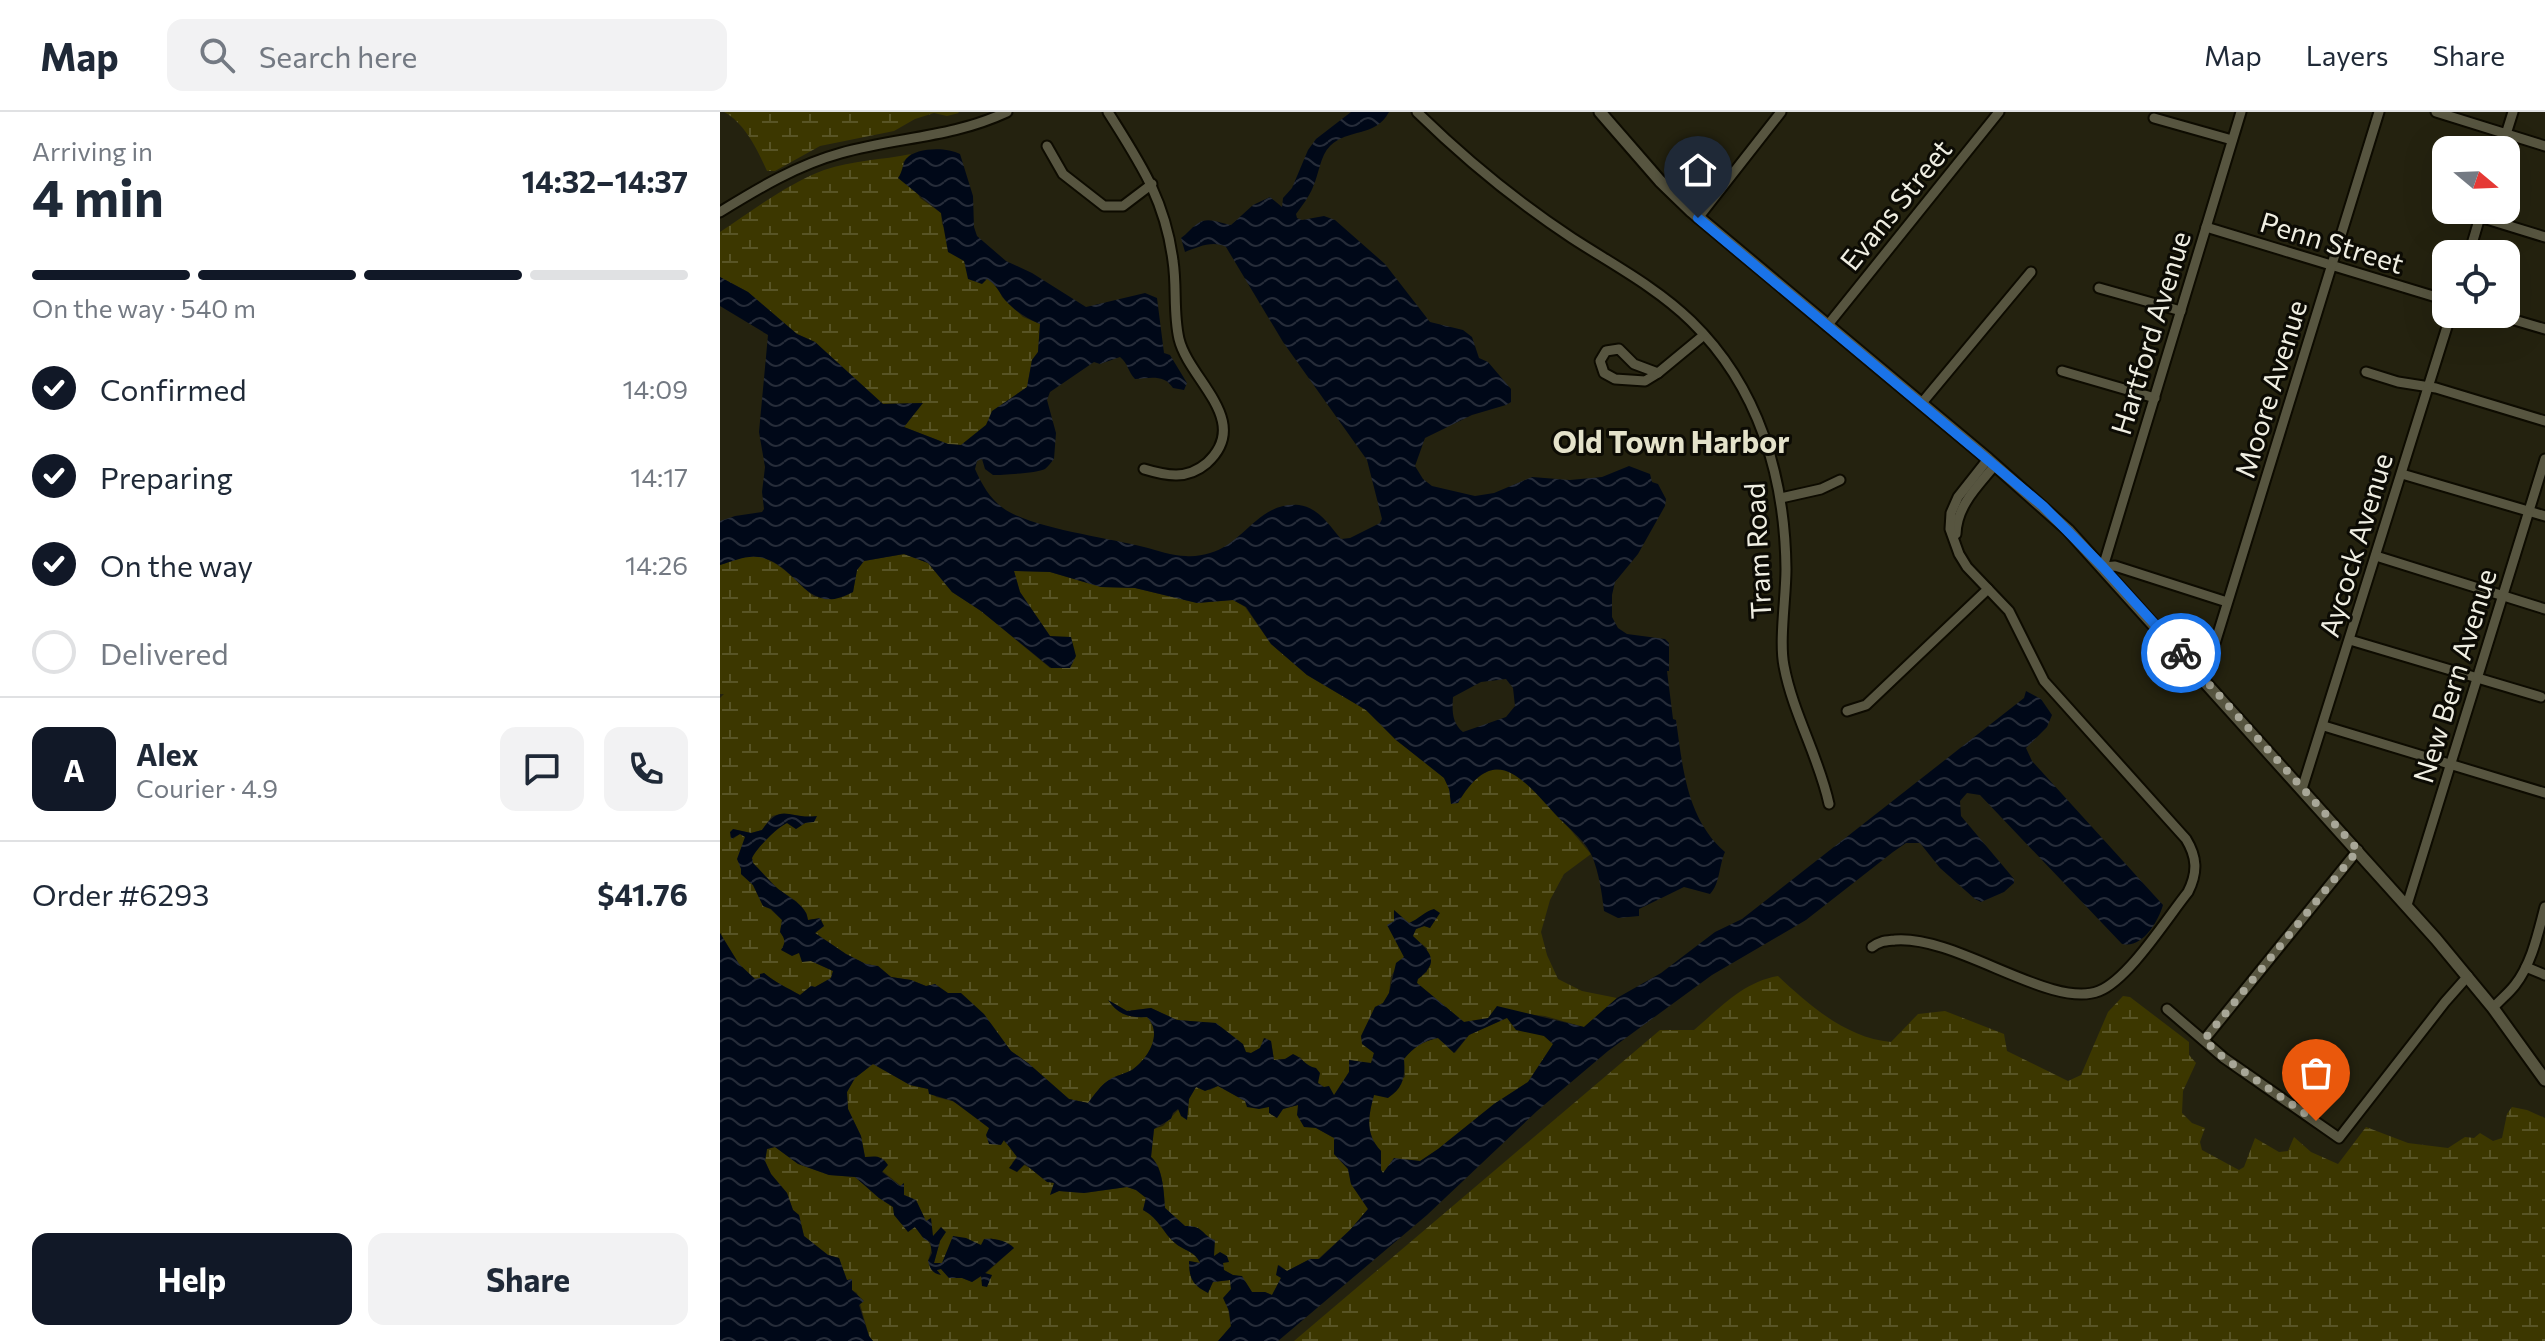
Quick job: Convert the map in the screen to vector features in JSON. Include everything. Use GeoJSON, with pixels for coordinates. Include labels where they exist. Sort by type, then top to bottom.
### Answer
{"type":"FeatureCollection","features":[{"type":"Feature","properties":{"kind":"street"},"geometry":{"type":"LineString","coordinates":[[720,212],[777,178],[820,159],[864,147],[956,131],[1007,112]]}},
{"type":"Feature","properties":{"kind":"street"},"geometry":{"type":"LineString","coordinates":[[1108,112],[1152,184],[1162,210],[1173,257],[1175,316],[1180,345],[1191,369],[1216,402],[1223,425],[1215,453],[1198,469],[1183,475],[1167,476],[1144,469]]}},
{"type":"Feature","properties":{"kind":"street","name":"Tram Road"},"geometry":{"type":"LineString","coordinates":[[1417,112],[1499,186],[1662,296],[1704,335],[1728,365],[1756,415],[1770,450],[1781,498],[1786,568],[1783,663],[1829,804]]}},
{"type":"Feature","properties":{"kind":"street"},"geometry":{"type":"LineString","coordinates":[[1600,112],[1660,181],[1698,218],[2052,514],[2407,905],[2468,976],[2545,1080]]}},
{"type":"Feature","properties":{"kind":"street"},"geometry":{"type":"LineString","coordinates":[[1698,218],[1781,112]]}},
{"type":"Feature","properties":{"kind":"street","name":"Evans Street"},"geometry":{"type":"LineString","coordinates":[[1827,326],[1999,112]]}},
{"type":"Feature","properties":{"kind":"street","name":"Hartford Avenue"},"geometry":{"type":"LineString","coordinates":[[2103,567],[2241,112]]}},
{"type":"Feature","properties":{"kind":"street","name":"Moore Avenue"},"geometry":{"type":"LineString","coordinates":[[2204,679],[2379,112]]}},
{"type":"Feature","properties":{"kind":"street"},"geometry":{"type":"LineString","coordinates":[[2436,112],[2545,146]]}},
{"type":"Feature","properties":{"kind":"street"},"geometry":{"type":"LineString","coordinates":[[2506,135],[2513,112]]}},
{"type":"Feature","properties":{"kind":"street"},"geometry":{"type":"LineString","coordinates":[[2154,118],[2232,140]]}},
{"type":"Feature","properties":{"kind":"street"},"geometry":{"type":"LineString","coordinates":[[1047,146],[1063,174],[1104,206],[1123,206],[1152,184]]}},
{"type":"Feature","properties":{"kind":"street"},"geometry":{"type":"LineString","coordinates":[[2509,224],[2545,237]]}},
{"type":"Feature","properties":{"kind":"street","name":"Penn Street"},"geometry":{"type":"LineString","coordinates":[[2206,227],[2432,296]]}},
{"type":"Feature","properties":{"kind":"street"},"geometry":{"type":"LineString","coordinates":[[1921,404],[2031,272]]}},
{"type":"Feature","properties":{"kind":"street"},"geometry":{"type":"LineString","coordinates":[[2099,288],[2181,311]]}},
{"type":"Feature","properties":{"kind":"street"},"geometry":{"type":"LineString","coordinates":[[2520,322],[2545,329]]}},
{"type":"Feature","properties":{"kind":"street","name":"Aycock Avenue"},"geometry":{"type":"LineString","coordinates":[[2302,789],[2447,328]]}},
{"type":"Feature","properties":{"kind":"street"},"geometry":{"type":"LineString","coordinates":[[1658,373],[1634,364],[1619,349],[1606,351],[1600,361],[1604,373],[1615,379],[1645,381],[1658,373],[1704,335]]}},
{"type":"Feature","properties":{"kind":"street"},"geometry":{"type":"LineString","coordinates":[[2062,371],[2155,398]]}},
{"type":"Feature","properties":{"kind":"street"},"geometry":{"type":"LineString","coordinates":[[2366,372],[2398,382],[2428,386],[2545,421]]}},
{"type":"Feature","properties":{"kind":"street","name":"New Bern Avenue"},"geometry":{"type":"LineString","coordinates":[[2407,905],[2545,459]]}},
{"type":"Feature","properties":{"kind":"street"},"geometry":{"type":"LineString","coordinates":[[1872,947],[1879,942],[1923,941],[1976,958],[2057,992],[2097,992],[2125,973],[2194,880],[2194,851],[2186,839],[2044,681],[2009,611],[1967,567],[1959,554],[1950,529],[1951,513],[1958,497],[1991,462]]}},
{"type":"Feature","properties":{"kind":"street"},"geometry":{"type":"LineString","coordinates":[[2402,474],[2545,516]]}},
{"type":"Feature","properties":{"kind":"street"},"geometry":{"type":"LineString","coordinates":[[1781,498],[1821,489],[1840,480]]}},
{"type":"Feature","properties":{"kind":"street"},"geometry":{"type":"LineString","coordinates":[[2376,556],[2545,609]]}},
{"type":"Feature","properties":{"kind":"street"},"geometry":{"type":"LineString","coordinates":[[2103,567],[2115,566],[2227,602]]}},
{"type":"Feature","properties":{"kind":"street"},"geometry":{"type":"LineString","coordinates":[[1847,711],[1866,705],[1988,589]]}},
{"type":"Feature","properties":{"kind":"street"},"geometry":{"type":"LineString","coordinates":[[2350,640],[2541,697]]}},
{"type":"Feature","properties":{"kind":"street"},"geometry":{"type":"LineString","coordinates":[[2324,726],[2545,793]]}},
{"type":"Feature","properties":{"kind":"street"},"geometry":{"type":"LineString","coordinates":[[2204,1040],[2358,850]]}},
{"type":"Feature","properties":{"kind":"street"},"geometry":{"type":"LineString","coordinates":[[2493,1008],[2514,988],[2526,967],[2545,907]]}},
{"type":"Feature","properties":{"kind":"street"},"geometry":{"type":"LineString","coordinates":[[2526,967],[2545,975]]}},
{"type":"Feature","properties":{"kind":"street"},"geometry":{"type":"LineString","coordinates":[[2167,1009],[2224,1058],[2339,1138],[2468,976]]}},
{"type":"Feature","properties":{"kind":"green space"},"geometry":{"type":"Polygon","coordinates":[[[724,112],[959,113],[947,116],[934,113],[894,131],[820,146],[775,171],[767,171],[744,130],[724,112]]]}},
{"type":"Feature","properties":{"kind":"green space"},"geometry":{"type":"Polygon","coordinates":[[[911,154],[903,162],[920,198],[941,213],[942,224],[964,261],[997,286],[1002,297],[1023,317],[1040,324],[1038,352],[1032,360],[1027,387],[961,445],[948,444],[904,427],[922,403],[883,404],[815,342],[797,334],[748,292],[720,277],[720,232],[770,198],[824,170],[911,154]]]}},
{"type":"Feature","properties":{"kind":"green space"},"geometry":{"type":"Polygon","coordinates":[[[904,554],[928,563],[952,592],[981,611],[1050,668],[1050,636],[1020,592],[1014,571],[1050,572],[1101,587],[1135,588],[1197,603],[1233,600],[1245,607],[1271,644],[1307,675],[1366,710],[1396,740],[1444,778],[1458,803],[1483,774],[1498,769],[1515,774],[1538,794],[1591,854],[1564,874],[1550,900],[1541,932],[1547,955],[1558,979],[1582,991],[1617,998],[1584,1027],[1526,1014],[1464,1022],[1417,983],[1417,979],[1427,972],[1427,948],[1412,936],[1416,929],[1430,928],[1434,921],[1419,919],[1409,923],[1394,912],[1394,921],[1388,925],[1404,957],[1391,976],[1389,993],[1383,1003],[1375,1007],[1362,1036],[1374,1053],[1371,1064],[1349,1060],[1349,1072],[1334,1096],[1318,1083],[1300,1057],[1274,1060],[1271,1041],[1265,1038],[1260,1048],[1246,1052],[1216,1023],[1177,1020],[1151,1008],[1127,1011],[1110,1001],[1126,1015],[1147,1017],[1154,1031],[1152,1045],[1138,1065],[1106,1082],[1088,1103],[1069,1099],[935,984],[926,986],[891,977],[878,966],[846,954],[815,933],[824,926],[813,919],[808,920],[796,901],[778,889],[753,863],[754,854],[778,829],[787,823],[796,829],[816,816],[784,814],[772,816],[762,830],[751,833],[733,829],[733,839],[740,834],[746,837],[741,874],[753,885],[763,906],[782,920],[780,932],[785,944],[833,971],[831,978],[815,987],[811,986],[800,995],[764,973],[755,979],[739,964],[720,933],[720,698],[724,694],[720,694],[720,565],[751,556],[760,557],[785,570],[814,597],[853,592],[857,570],[864,561],[904,554]]]}},
{"type":"Feature","properties":{"kind":"green space"},"geometry":{"type":"Polygon","coordinates":[[[1778,976],[1816,1009],[1859,1034],[1891,1042],[1918,1014],[1945,1011],[2004,1034],[2007,1051],[2068,1081],[2081,1075],[2108,1012],[2123,996],[2130,997],[2189,1042],[2189,1055],[2196,1063],[2183,1091],[2182,1113],[2192,1123],[2205,1128],[2200,1142],[2202,1150],[2239,1170],[2244,1167],[2255,1138],[2279,1152],[2288,1151],[2294,1137],[2311,1152],[2338,1164],[2366,1127],[2408,1143],[2448,1148],[2465,1137],[2474,1138],[2480,1133],[2493,1141],[2502,1138],[2507,1114],[2512,1107],[2545,1118],[2545,1341],[1294,1341],[1660,1030],[1694,1030],[1743,990],[1778,976]]]}},
{"type":"Feature","properties":{"kind":"green space"},"geometry":{"type":"Polygon","coordinates":[[[1508,1017],[1553,1044],[1528,1082],[1494,1104],[1421,1161],[1394,1159],[1384,1174],[1381,1171],[1381,1151],[1372,1138],[1369,1124],[1374,1095],[1405,1077],[1404,1059],[1427,1041],[1438,1038],[1455,1053],[1469,1035],[1508,1017]]]}},
{"type":"Feature","properties":{"kind":"green space"},"geometry":{"type":"Polygon","coordinates":[[[873,1064],[910,1085],[929,1089],[936,1097],[968,1110],[1013,1149],[1017,1157],[1012,1163],[1026,1166],[1043,1179],[1055,1183],[1051,1194],[1127,1187],[1146,1197],[1143,1210],[1175,1243],[1201,1263],[1189,1261],[1213,1282],[1230,1280],[1227,1302],[1231,1327],[1218,1341],[873,1341],[857,1293],[852,1290],[851,1279],[847,1281],[839,1258],[828,1255],[804,1236],[799,1215],[793,1210],[787,1193],[771,1174],[765,1161],[767,1149],[775,1147],[799,1164],[829,1175],[855,1177],[893,1207],[902,1222],[921,1233],[932,1247],[928,1261],[940,1274],[937,1270],[941,1269],[949,1278],[972,1282],[1014,1248],[991,1238],[981,1245],[950,1245],[942,1263],[934,1263],[940,1241],[938,1232],[933,1237],[916,1200],[904,1195],[901,1186],[865,1157],[861,1136],[848,1109],[847,1092],[855,1078],[873,1064]]]}},
{"type":"Feature","properties":{"kind":"green space"},"geometry":{"type":"Polygon","coordinates":[[[1218,1086],[1245,1101],[1270,1106],[1276,1118],[1283,1109],[1298,1105],[1316,1128],[1334,1138],[1334,1154],[1348,1169],[1351,1184],[1368,1209],[1318,1259],[1310,1259],[1287,1271],[1279,1265],[1281,1278],[1272,1295],[1252,1292],[1242,1277],[1224,1270],[1218,1255],[1214,1257],[1209,1238],[1185,1226],[1165,1208],[1160,1174],[1151,1157],[1154,1129],[1163,1126],[1179,1109],[1187,1119],[1189,1099],[1196,1087],[1210,1090],[1218,1086]]]}},
{"type":"Feature","properties":{"kind":"water"},"geometry":{"type":"Polygon","coordinates":[[[1351,112],[1389,112],[1376,126],[1337,140],[1330,146],[1311,191],[1296,214],[1297,218],[1324,216],[1335,220],[1385,264],[1430,322],[1463,330],[1472,337],[1479,358],[1488,362],[1511,389],[1511,402],[1506,405],[1472,415],[1425,438],[1415,466],[1423,479],[1432,486],[1475,496],[1494,493],[1532,477],[1570,480],[1602,477],[1629,466],[1650,474],[1652,482],[1658,484],[1666,499],[1638,554],[1615,582],[1612,617],[1618,628],[1627,634],[1665,639],[1669,643],[1667,671],[1673,719],[1676,720],[1689,792],[1702,824],[1725,852],[1716,885],[1710,894],[1684,887],[1639,909],[1639,916],[1618,918],[1604,911],[1598,876],[1589,850],[1530,788],[1507,771],[1495,770],[1483,774],[1471,784],[1458,803],[1451,804],[1444,778],[1396,740],[1366,710],[1307,675],[1271,644],[1246,607],[1233,600],[1197,603],[1135,588],[1101,587],[1050,572],[1014,571],[1020,592],[1050,636],[1071,637],[1076,656],[1070,668],[1051,668],[981,611],[952,592],[928,563],[904,554],[864,561],[857,570],[853,592],[825,599],[814,595],[775,563],[763,558],[746,557],[720,565],[720,521],[764,509],[762,492],[765,467],[759,432],[768,335],[720,306],[720,277],[748,292],[797,334],[815,342],[883,404],[923,403],[904,427],[948,444],[961,445],[986,425],[992,411],[1027,387],[1032,360],[1038,352],[1040,324],[1013,308],[987,279],[982,284],[968,279],[964,261],[948,252],[941,213],[898,178],[906,159],[917,152],[932,149],[960,154],[973,196],[977,236],[1006,261],[1032,273],[1086,307],[1145,293],[1157,298],[1164,353],[1170,355],[1187,383],[1184,390],[1173,388],[1161,379],[1135,379],[1120,357],[1100,364],[1094,362],[1050,392],[1047,400],[1056,433],[1054,459],[1046,468],[1028,473],[993,475],[985,469],[982,459],[977,461],[977,474],[998,504],[1015,515],[1050,527],[1189,556],[1222,548],[1262,516],[1285,506],[1299,505],[1312,509],[1341,539],[1350,538],[1380,523],[1382,519],[1367,460],[1283,342],[1226,247],[1211,244],[1185,252],[1181,238],[1205,220],[1231,225],[1253,205],[1270,197],[1282,207],[1283,198],[1292,188],[1316,139],[1351,112]],[[1506,679],[1481,682],[1453,697],[1457,725],[1463,732],[1506,717],[1515,706],[1513,688],[1506,679]]]}},
{"type":"Feature","properties":{"kind":"water"},"geometry":{"type":"Polygon","coordinates":[[[2026,691],[2041,699],[2052,715],[2047,727],[2026,748],[2032,761],[2163,905],[2148,933],[2136,942],[2122,944],[1980,795],[1967,793],[1960,801],[1961,816],[2014,879],[2014,883],[2004,892],[1981,902],[1975,899],[1940,868],[1920,843],[1906,843],[1806,920],[1712,975],[1608,1051],[1537,1111],[1427,1215],[1278,1341],[1218,1341],[1231,1326],[1223,1298],[1231,1289],[1230,1280],[1213,1282],[1208,1293],[1198,1287],[1191,1276],[1189,1261],[1200,1263],[1198,1259],[1175,1243],[1143,1210],[1146,1198],[1136,1190],[1127,1187],[1084,1193],[1059,1191],[1050,1195],[1054,1183],[1047,1182],[1025,1164],[1017,1172],[1009,1168],[1017,1157],[1004,1140],[1001,1145],[989,1144],[986,1135],[989,1128],[953,1101],[929,1094],[928,1089],[910,1085],[873,1064],[855,1078],[847,1092],[848,1109],[861,1136],[865,1157],[883,1159],[888,1165],[882,1172],[900,1186],[904,1183],[904,1195],[916,1200],[926,1221],[931,1218],[933,1236],[941,1227],[946,1232],[934,1263],[942,1263],[953,1236],[981,1245],[984,1239],[996,1240],[1014,1248],[985,1273],[992,1275],[987,1287],[982,1286],[981,1276],[972,1282],[949,1278],[941,1269],[937,1270],[941,1275],[936,1274],[928,1261],[932,1253],[930,1242],[915,1227],[908,1232],[894,1215],[893,1207],[855,1177],[829,1175],[798,1164],[775,1147],[767,1149],[765,1161],[771,1174],[787,1193],[793,1210],[799,1215],[804,1236],[828,1255],[839,1258],[847,1280],[852,1279],[852,1290],[864,1301],[859,1305],[873,1341],[720,1341],[720,933],[739,964],[755,979],[764,973],[800,995],[811,986],[815,987],[831,978],[833,971],[811,961],[802,962],[799,953],[792,956],[781,950],[784,943],[780,932],[782,920],[763,906],[753,885],[741,874],[737,859],[745,837],[740,834],[731,839],[733,829],[751,833],[762,830],[781,814],[817,816],[814,822],[796,829],[787,823],[772,834],[752,858],[753,863],[777,888],[801,906],[808,920],[820,918],[824,926],[815,933],[846,954],[878,966],[891,977],[926,986],[935,984],[948,993],[961,993],[984,1014],[1011,1051],[1069,1099],[1088,1103],[1106,1082],[1138,1065],[1152,1045],[1154,1030],[1147,1017],[1125,1014],[1108,1000],[1127,1011],[1151,1008],[1177,1020],[1216,1023],[1243,1044],[1246,1052],[1260,1048],[1264,1038],[1271,1041],[1274,1060],[1293,1054],[1316,1068],[1320,1073],[1318,1083],[1329,1086],[1334,1095],[1349,1072],[1349,1060],[1371,1063],[1374,1053],[1362,1044],[1361,1036],[1375,1007],[1383,1003],[1389,993],[1396,963],[1404,957],[1387,925],[1394,921],[1394,910],[1409,923],[1434,909],[1440,913],[1430,928],[1424,926],[1416,929],[1413,936],[1428,952],[1431,962],[1417,983],[1464,1022],[1488,1018],[1497,1006],[1584,1027],[1617,998],[1661,973],[1715,932],[1742,919],[2024,698],[2026,691]],[[1507,1018],[1469,1035],[1454,1053],[1438,1038],[1419,1045],[1404,1059],[1404,1076],[1397,1090],[1388,1098],[1374,1095],[1369,1125],[1372,1138],[1381,1151],[1383,1173],[1394,1158],[1420,1161],[1528,1082],[1553,1044],[1544,1036],[1516,1030],[1507,1018]],[[1218,1086],[1205,1091],[1196,1087],[1189,1099],[1187,1120],[1178,1109],[1171,1119],[1154,1129],[1151,1157],[1160,1174],[1165,1208],[1185,1226],[1196,1227],[1215,1240],[1214,1256],[1220,1252],[1227,1256],[1229,1262],[1223,1263],[1224,1270],[1242,1276],[1252,1292],[1272,1295],[1281,1278],[1276,1275],[1278,1265],[1287,1271],[1310,1259],[1319,1259],[1368,1209],[1351,1184],[1348,1169],[1334,1154],[1334,1138],[1316,1128],[1304,1127],[1297,1115],[1298,1105],[1283,1109],[1277,1118],[1269,1113],[1269,1107],[1247,1107],[1245,1101],[1218,1086]]]}},
{"type":"Feature","properties":{"kind":"way so far"},"geometry":{"type":"LineString","coordinates":[[2181,653],[2358,850],[2204,1040],[2224,1058],[2316,1121]]}},
{"type":"Feature","properties":{"kind":"district","name":"Old Town Harbor"},"geometry":{"type":"Point","coordinates":[1671,443]}},
{"type":"Feature","properties":{"kind":"route"},"geometry":{"type":"LineString","coordinates":[[1698,218],[2043,506],[2181,653]]}}]}
